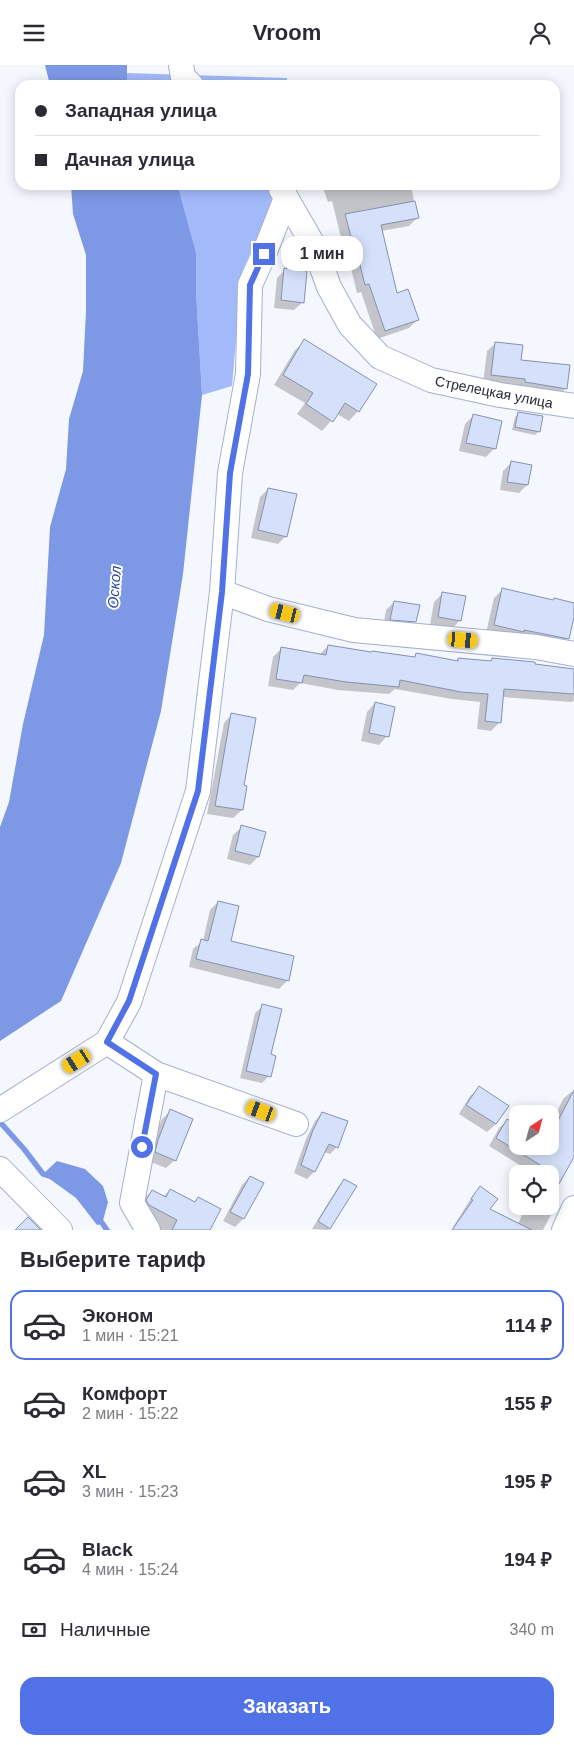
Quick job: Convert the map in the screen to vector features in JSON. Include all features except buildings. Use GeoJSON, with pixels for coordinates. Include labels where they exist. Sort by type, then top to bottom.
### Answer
{"type":"FeatureCollection","features":[{"type":"Feature","properties":{"kind":"street"},"geometry":{"type":"LineString","coordinates":[[181,65],[183,77],[186,80]]}},
{"type":"Feature","properties":{"kind":"street"},"geometry":{"type":"LineString","coordinates":[[1,1109],[107,1042],[129,1001],[198,791],[222,592],[230,473],[248,374],[250,285],[264,254],[282,191]]}},
{"type":"Feature","properties":{"kind":"street","name":"Стрелецкая улица"},"geometry":{"type":"LineString","coordinates":[[282,191],[315,248],[329,287],[350,325],[380,357],[430,380],[500,395],[574,406]]}},
{"type":"Feature","properties":{"kind":"street"},"geometry":{"type":"LineString","coordinates":[[222,592],[268,609],[354,630],[536,647],[574,654]]}},
{"type":"Feature","properties":{"kind":"street"},"geometry":{"type":"LineString","coordinates":[[107,1042],[156,1074],[296,1124]]}},
{"type":"Feature","properties":{"kind":"street"},"geometry":{"type":"LineString","coordinates":[[148,1230],[132,1203],[156,1074]]}},
{"type":"Feature","properties":{"kind":"street"},"geometry":{"type":"LineString","coordinates":[[0,1169],[60,1230]]}},
{"type":"Feature","properties":{"kind":"street"},"geometry":{"type":"LineString","coordinates":[[564,1230],[574,1208]]}},
{"type":"Feature","properties":{"kind":"shaded area"},"geometry":{"type":"Polygon","coordinates":[[[126,73],[287,78],[287,80],[127,80],[126,73]]]}},
{"type":"Feature","properties":{"kind":"shaded area"},"geometry":{"type":"Polygon","coordinates":[[[179,190],[279,190],[242,271],[232,386],[202,395],[196,291],[196,252],[179,190]]]}},
{"type":"Feature","properties":{"kind":"water"},"geometry":{"type":"Polygon","coordinates":[[[45,65],[127,65],[127,80],[49,80],[45,65]]]}},
{"type":"Feature","properties":{"kind":"water","name":"Оскол"},"geometry":{"type":"Polygon","coordinates":[[[71,190],[179,190],[196,252],[196,291],[202,395],[183,574],[161,711],[121,863],[61,1001],[0,1041],[0,827],[9,802],[23,724],[44,635],[50,527],[66,469],[69,419],[83,371],[86,255],[73,214],[71,190]]]}},
{"type":"Feature","properties":{"kind":"water"},"geometry":{"type":"Polygon","coordinates":[[[57,1161],[85,1169],[103,1186],[108,1202],[102,1224],[97,1225],[76,1198],[43,1174],[57,1161]]]}},
{"type":"Feature","properties":{"kind":"waterway"},"geometry":{"type":"LineString","coordinates":[[0,1122],[43,1174],[49,1176]]}},
{"type":"Feature","properties":{"kind":"waterway"},"geometry":{"type":"LineString","coordinates":[[98,1217],[107,1230]]}},
{"type":"Feature","properties":{"kind":"route"},"geometry":{"type":"LineString","coordinates":[[142,1147],[156,1074],[107,1042],[129,1001],[198,791],[222,592],[230,473],[248,374],[250,285],[264,254]]}}]}
